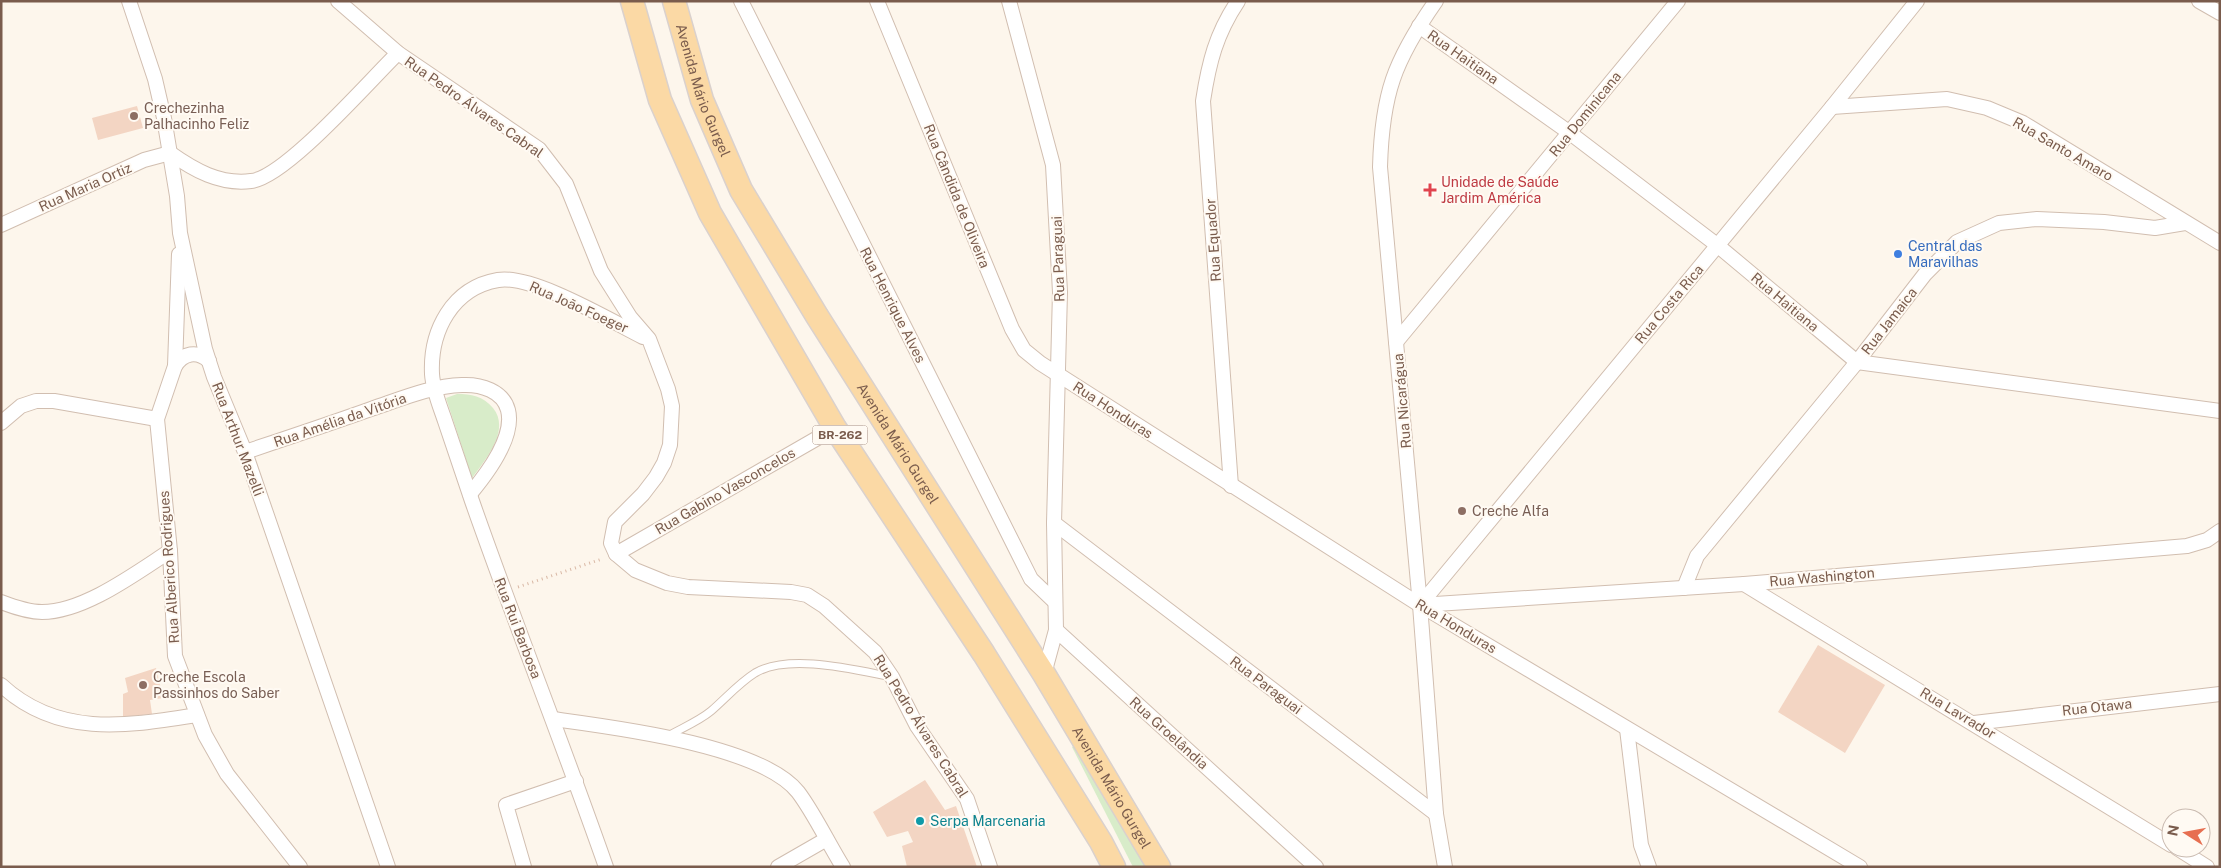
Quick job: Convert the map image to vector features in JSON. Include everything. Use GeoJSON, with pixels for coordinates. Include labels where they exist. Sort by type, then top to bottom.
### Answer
{"type":"FeatureCollection","features":[{"type":"Feature","properties":{"kind":"main road","name":"BR-262"},"geometry":{"type":"LineString","coordinates":[[632,1],[660,100],[710,213],[835,428],[984,654],[1101,842],[1114,867]]}},
{"type":"Feature","properties":{"kind":"main road","name":"Avenida Mário Gurgel"},"geometry":{"type":"LineString","coordinates":[[674,1],[702,100],[741,190],[817,316],[1044,674],[1159,867]]}},
{"type":"Feature","properties":{"kind":"street","name":"Rua Arthur Mazelli"},"geometry":{"type":"LineString","coordinates":[[129,1],[155,79],[170,153],[180,233],[209,361],[245,452],[388,867]]}},
{"type":"Feature","properties":{"kind":"street","name":"Rua Pedro Álvares Cabral"},"geometry":{"type":"LineString","coordinates":[[338,1],[398,52],[538,149],[566,184],[601,271],[630,317],[648,339],[670,397],[672,425],[670,445],[664,463],[652,482],[615,522],[609,556],[634,570],[667,583],[688,587],[790,592],[807,595],[824,606],[857,633],[875,652],[892,677],[917,726],[967,799],[990,867]]}},
{"type":"Feature","properties":{"kind":"street","name":"Rua Henrique Alves"},"geometry":{"type":"LineString","coordinates":[[741,1],[1031,579],[1055,602]]}},
{"type":"Feature","properties":{"kind":"street","name":"Rua Cândida de Oliveira"},"geometry":{"type":"LineString","coordinates":[[877,1],[1012,329],[1024,350],[1059,375]]}},
{"type":"Feature","properties":{"kind":"street","name":"Rua Paraguai"},"geometry":{"type":"LineString","coordinates":[[1009,1],[1053,165],[1060,292],[1054,523],[1056,630]]}},
{"type":"Feature","properties":{"kind":"street","name":"Rua Equador"},"geometry":{"type":"LineString","coordinates":[[1231,486],[1203,101],[1209,62],[1224,23],[1238,1]]}},
{"type":"Feature","properties":{"kind":"street","name":"Rua Nicarágua"},"geometry":{"type":"LineString","coordinates":[[1436,1],[1399,60],[1388,93],[1381,126],[1380,167],[1420,605],[1436,814]]}},
{"type":"Feature","properties":{"kind":"street","name":"Rua Dominicana"},"geometry":{"type":"LineString","coordinates":[[1396,342],[1678,1]]}},
{"type":"Feature","properties":{"kind":"street","name":"Rua Costa Rica"},"geometry":{"type":"LineString","coordinates":[[1420,605],[1832,108],[1917,1]]}},
{"type":"Feature","properties":{"kind":"street"},"geometry":{"type":"LineString","coordinates":[[2199,1],[2220,13]]}},
{"type":"Feature","properties":{"kind":"street","name":"Rua Haitiana"},"geometry":{"type":"LineString","coordinates":[[1419,26],[1570,133],[1717,245],[1857,362]]}},
{"type":"Feature","properties":{"kind":"street"},"geometry":{"type":"LineString","coordinates":[[170,153],[192,169],[222,180],[237,182],[264,178],[291,160],[398,52]]}},
{"type":"Feature","properties":{"kind":"street","name":"Rua Santo Amaro"},"geometry":{"type":"LineString","coordinates":[[1832,108],[1947,99],[1987,108],[2023,123],[2220,243]]}},
{"type":"Feature","properties":{"kind":"street","name":"Rua Maria Ortiz"},"geometry":{"type":"LineString","coordinates":[[1,225],[144,160],[170,153]]}},
{"type":"Feature","properties":{"kind":"street","name":"Rua Jamaica"},"geometry":{"type":"LineString","coordinates":[[1684,588],[1697,556],[1857,362],[1925,274],[1957,242],[1999,223],[2036,219],[2104,222],[2156,228],[2185,223]]}},
{"type":"Feature","properties":{"kind":"street","name":"Rua Alberico Rodrigues"},"geometry":{"type":"LineString","coordinates":[[180,233],[175,366],[157,419],[170,551],[175,656],[205,735],[227,774],[300,867]]}},
{"type":"Feature","properties":{"kind":"street","name":"Rua João Foeger"},"geometry":{"type":"LineString","coordinates":[[434,388],[432,374],[434,343],[438,328],[445,315],[468,293],[497,280],[511,280],[539,287],[648,339]]}},
{"type":"Feature","properties":{"kind":"street"},"geometry":{"type":"LineString","coordinates":[[175,366],[184,356],[190,354],[204,356],[209,361]]}},
{"type":"Feature","properties":{"kind":"street"},"geometry":{"type":"LineString","coordinates":[[1857,362],[2220,411]]}},
{"type":"Feature","properties":{"kind":"street","name":"Rua Honduras"},"geometry":{"type":"LineString","coordinates":[[1059,375],[1420,605],[1860,867]]}},
{"type":"Feature","properties":{"kind":"street","name":"Rua Amélia da Vitória"},"geometry":{"type":"LineString","coordinates":[[245,452],[434,388],[465,384],[488,389],[504,400],[509,412],[507,434],[501,448],[481,481],[470,494]]}},
{"type":"Feature","properties":{"kind":"street","name":"Rua Rui Barbosa"},"geometry":{"type":"LineString","coordinates":[[434,388],[503,592],[553,719],[606,867]]}},
{"type":"Feature","properties":{"kind":"street"},"geometry":{"type":"LineString","coordinates":[[1,423],[21,406],[36,401],[54,401],[157,419]]}},
{"type":"Feature","properties":{"kind":"street","name":"Rua Gabino Vasconcelos"},"geometry":{"type":"LineString","coordinates":[[609,556],[835,428]]}},
{"type":"Feature","properties":{"kind":"street","name":"Rua Paraguai"},"geometry":{"type":"LineString","coordinates":[[1054,523],[1436,814]]}},
{"type":"Feature","properties":{"kind":"street","name":"Rua Washington"},"geometry":{"type":"LineString","coordinates":[[1420,605],[1744,584],[2187,546],[2207,540],[2220,531]]}},
{"type":"Feature","properties":{"kind":"street"},"geometry":{"type":"LineString","coordinates":[[1,602],[34,612],[59,610],[90,599],[133,575],[170,551]]}},
{"type":"Feature","properties":{"kind":"street","name":"Rua Lavrador"},"geometry":{"type":"LineString","coordinates":[[1744,584],[2161,838]]}},
{"type":"Feature","properties":{"kind":"street"},"geometry":{"type":"LineString","coordinates":[[1044,674],[1056,630]]}},
{"type":"Feature","properties":{"kind":"street","name":"Rua Groelândia"},"geometry":{"type":"LineString","coordinates":[[1056,630],[1316,867]]}},
{"type":"Feature","properties":{"kind":"street"},"geometry":{"type":"LineString","coordinates":[[1,685],[26,705],[82,724],[127,724],[197,715]]}},
{"type":"Feature","properties":{"kind":"street","name":"Rua Otawa"},"geometry":{"type":"LineString","coordinates":[[1974,723],[2220,694]]}},
{"type":"Feature","properties":{"kind":"street"},"geometry":{"type":"LineString","coordinates":[[553,719],[666,737],[732,754],[770,770],[798,792],[825,840],[843,867]]}},
{"type":"Feature","properties":{"kind":"street"},"geometry":{"type":"LineString","coordinates":[[1627,728],[1641,845],[1649,867]]}},
{"type":"Feature","properties":{"kind":"street"},"geometry":{"type":"LineString","coordinates":[[524,867],[506,805],[576,781]]}},
{"type":"Feature","properties":{"kind":"street"},"geometry":{"type":"LineString","coordinates":[[1436,814],[1445,867]]}},
{"type":"Feature","properties":{"kind":"street"},"geometry":{"type":"LineString","coordinates":[[778,867],[825,840]]}},
{"type":"Feature","properties":{"kind":"street"},"geometry":{"type":"LineString","coordinates":[[2193,858],[2207,867]]}},
{"type":"Feature","properties":{"kind":"lane"},"geometry":{"type":"LineString","coordinates":[[666,737],[710,712],[756,673],[771,668],[788,664],[812,665],[892,677]]}},
{"type":"Feature","properties":{"kind":"path","name":"Rua Rui Barbosa"},"geometry":{"type":"LineString","coordinates":[[515,588],[609,556]]}},
{"type":"Feature","properties":{"kind":"green space"},"geometry":{"type":"Polygon","coordinates":[[[457,394],[481,398],[493,408],[498,417],[498,435],[489,454],[472,478],[446,398],[457,394]]]}},
{"type":"Feature","properties":{"kind":"green space"},"geometry":{"type":"Polygon","coordinates":[[[1082,740],[1150,867],[1133,867],[1072,747],[1082,740]]]}},
{"type":"Feature","properties":{"kind":"building"},"geometry":{"type":"Polygon","coordinates":[[[137,106],[143,128],[98,140],[92,118],[137,106]]]}},
{"type":"Feature","properties":{"kind":"building"},"geometry":{"type":"Polygon","coordinates":[[[1818,645],[1885,685],[1845,753],[1778,712],[1818,645]]]}},
{"type":"Feature","properties":{"kind":"building","name":"Creche Escola Passinhos do Saber"},"geometry":{"type":"Polygon","coordinates":[[[156,668],[163,698],[150,700],[152,714],[123,717],[123,694],[128,692],[125,678],[156,668]]]}},
{"type":"Feature","properties":{"kind":"building","name":"Serpa Marcenaria"},"geometry":{"type":"Polygon","coordinates":[[[925,780],[945,810],[956,806],[977,867],[907,867],[902,846],[913,842],[908,831],[887,837],[873,812],[925,780]]]}},
{"type":"Feature","properties":{"kind":"place","name":"Crechezinha Palhacinho Feliz"},"geometry":{"type":"Point","coordinates":[134,116]}},
{"type":"Feature","properties":{"kind":"place","name":"Unidade de Saúde Jardim América"},"geometry":{"type":"Point","coordinates":[1430,190]}},
{"type":"Feature","properties":{"kind":"place","name":"Central das Maravilhas"},"geometry":{"type":"Point","coordinates":[1898,254]}},
{"type":"Feature","properties":{"kind":"place","name":"Creche Alfa"},"geometry":{"type":"Point","coordinates":[1462,511]}},
{"type":"Feature","properties":{"kind":"place","name":"Creche Escola Passinhos do Saber"},"geometry":{"type":"Point","coordinates":[143,685]}},
{"type":"Feature","properties":{"kind":"place","name":"Serpa Marcenaria"},"geometry":{"type":"Point","coordinates":[920,821]}}]}
